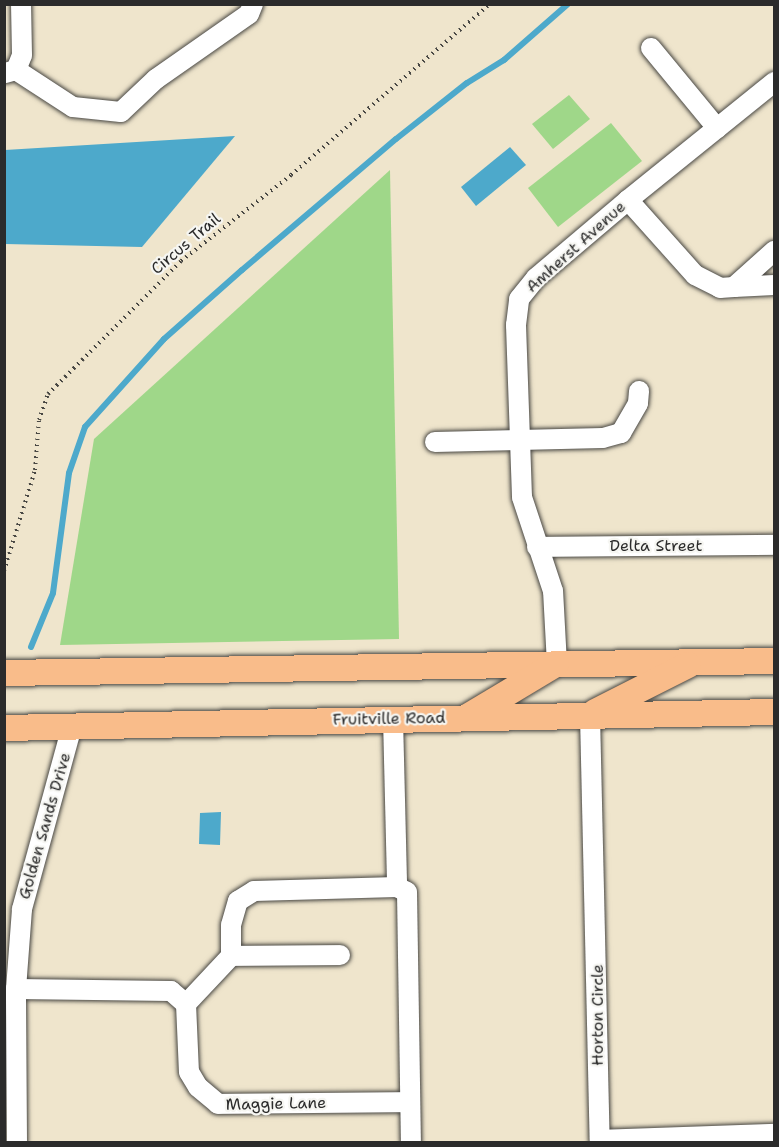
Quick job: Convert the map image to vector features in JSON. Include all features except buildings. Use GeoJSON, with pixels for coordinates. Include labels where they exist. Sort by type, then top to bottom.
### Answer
{"type":"FeatureCollection","features":[{"type":"Feature","properties":{"kind":"main road"},"geometry":{"type":"LineString","coordinates":[[4,673],[774,661]]}},
{"type":"Feature","properties":{"kind":"main road"},"geometry":{"type":"LineString","coordinates":[[590,715],[694,662]]}},
{"type":"Feature","properties":{"kind":"main road"},"geometry":{"type":"LineString","coordinates":[[466,717],[557,664]]}},
{"type":"Feature","properties":{"kind":"main road","name":"Fruitville Road"},"geometry":{"type":"LineString","coordinates":[[4,728],[393,718],[774,712]]}},
{"type":"Feature","properties":{"kind":"street"},"geometry":{"type":"LineString","coordinates":[[21,4],[22,55],[10,72],[73,107],[121,112],[156,79],[249,14],[253,4]]}},
{"type":"Feature","properties":{"kind":"street"},"geometry":{"type":"LineString","coordinates":[[651,48],[717,128]]}},
{"type":"Feature","properties":{"kind":"street","name":"Amherst Avenue"},"geometry":{"type":"LineString","coordinates":[[557,664],[553,591],[522,498],[516,325],[519,299],[536,279],[628,200],[774,82]]}},
{"type":"Feature","properties":{"kind":"street"},"geometry":{"type":"LineString","coordinates":[[628,200],[695,275],[720,288],[774,285]]}},
{"type":"Feature","properties":{"kind":"street"},"geometry":{"type":"LineString","coordinates":[[734,287],[774,251]]}},
{"type":"Feature","properties":{"kind":"street"},"geometry":{"type":"LineString","coordinates":[[435,442],[520,442],[603,438],[621,433],[635,410],[639,391]]}},
{"type":"Feature","properties":{"kind":"street","name":"Delta Street"},"geometry":{"type":"LineString","coordinates":[[537,547],[774,545]]}},
{"type":"Feature","properties":{"kind":"street","name":"Horton Circle"},"geometry":{"type":"LineString","coordinates":[[590,715],[600,1140],[774,1134]]}},
{"type":"Feature","properties":{"kind":"street"},"geometry":{"type":"LineString","coordinates":[[393,718],[397,887]]}},
{"type":"Feature","properties":{"kind":"street","name":"Golden Sands Drive"},"geometry":{"type":"LineString","coordinates":[[17,1143],[16,989],[22,909],[37,841],[72,726]]}},
{"type":"Feature","properties":{"kind":"street"},"geometry":{"type":"LineString","coordinates":[[16,989],[171,991],[186,1004],[231,956],[231,925],[238,901],[254,891],[397,887],[407,892],[410,909],[411,1143]]}},
{"type":"Feature","properties":{"kind":"street"},"geometry":{"type":"LineString","coordinates":[[231,956],[340,956]]}},
{"type":"Feature","properties":{"kind":"street","name":"Maggie Lane"},"geometry":{"type":"LineString","coordinates":[[186,1004],[189,1072],[198,1087],[218,1104],[410,1102]]}},
{"type":"Feature","properties":{"kind":"path","name":"Circus Trail"},"geometry":{"type":"LineString","coordinates":[[4,571],[35,470],[39,420],[48,394],[181,261],[291,175],[490,4]]}},
{"type":"Feature","properties":{"kind":"green space"},"geometry":{"type":"Polygon","coordinates":[[[569,95],[590,119],[553,149],[532,124],[569,95]]]}},
{"type":"Feature","properties":{"kind":"green space"},"geometry":{"type":"Polygon","coordinates":[[[611,123],[642,161],[558,227],[528,188],[611,123]]]}},
{"type":"Feature","properties":{"kind":"green space"},"geometry":{"type":"Polygon","coordinates":[[[390,170],[399,639],[60,645],[94,439],[390,170]]]}},
{"type":"Feature","properties":{"kind":"water"},"geometry":{"type":"Polygon","coordinates":[[[235,136],[142,247],[5,244],[5,150],[235,136]]]}},
{"type":"Feature","properties":{"kind":"water"},"geometry":{"type":"Polygon","coordinates":[[[510,147],[526,165],[476,206],[461,187],[510,147]]]}},
{"type":"Feature","properties":{"kind":"water"},"geometry":{"type":"Polygon","coordinates":[[[221,812],[220,845],[199,844],[200,813],[221,812]]]}},
{"type":"Feature","properties":{"kind":"waterway"},"geometry":{"type":"LineString","coordinates":[[31,647],[53,593],[69,473],[85,427],[164,339],[242,270],[396,139],[467,83],[504,60],[568,4]]}}]}
